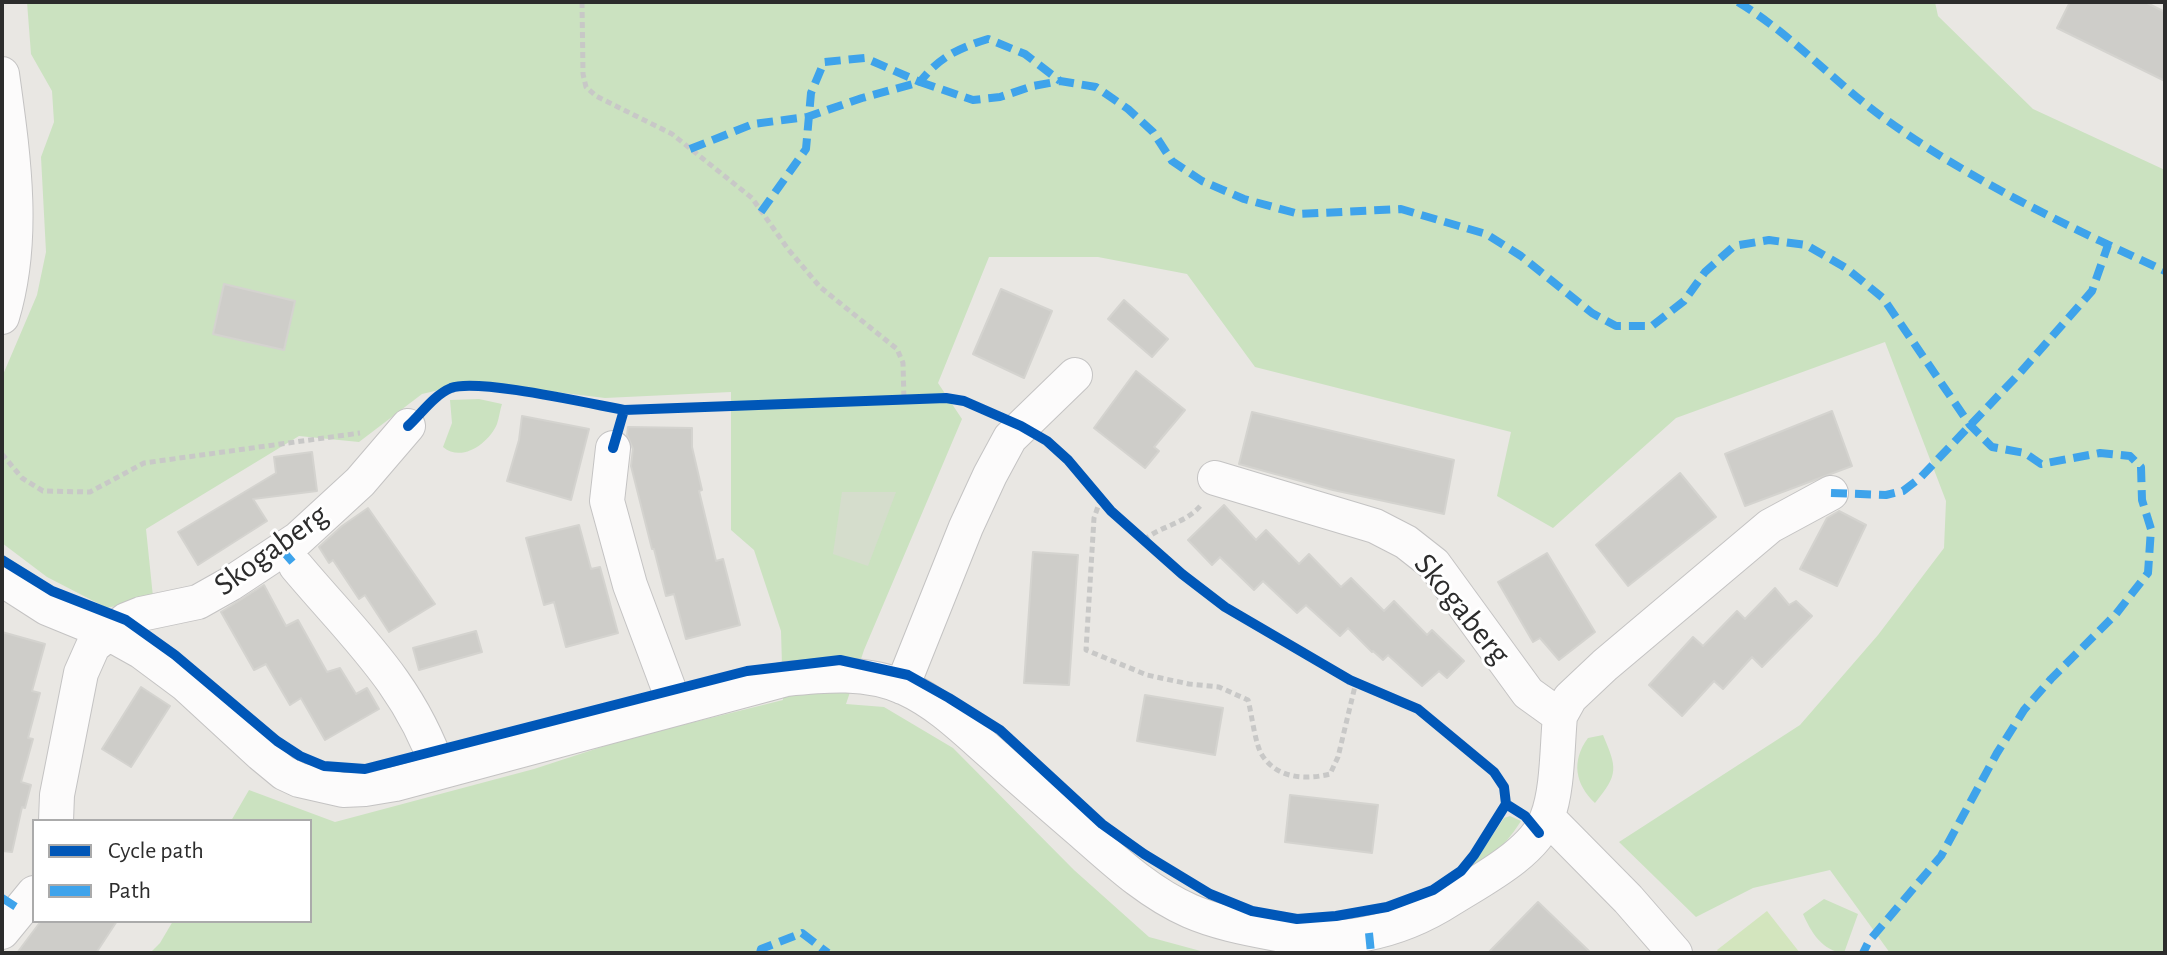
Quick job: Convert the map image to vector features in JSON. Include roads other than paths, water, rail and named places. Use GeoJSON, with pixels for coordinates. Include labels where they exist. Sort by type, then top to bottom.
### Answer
{"type":"FeatureCollection","features":[{"type":"Feature","properties":{"kind":"street"},"geometry":{"type":"LineString","coordinates":[[2,74],[15,201],[14,253],[2,317]]}},
{"type":"Feature","properties":{"kind":"street"},"geometry":{"type":"LineString","coordinates":[[902,687],[966,527],[1010,438],[1075,375]]}},
{"type":"Feature","properties":{"kind":"street","name":"Skogaberg"},"geometry":{"type":"LineString","coordinates":[[56,819],[57,795],[81,673],[93,646],[126,620],[198,602],[298,539],[360,482],[408,426]]}},
{"type":"Feature","properties":{"kind":"street"},"geometry":{"type":"LineString","coordinates":[[613,448],[607,501],[629,583],[676,708]]}},
{"type":"Feature","properties":{"kind":"street","name":"Skogaberg"},"geometry":{"type":"LineString","coordinates":[[1215,478],[1375,526],[1406,542],[1434,564],[1528,693],[1560,716]]}},
{"type":"Feature","properties":{"kind":"street"},"geometry":{"type":"LineString","coordinates":[[2,579],[47,608],[108,633],[142,652],[185,684],[284,773],[319,787],[365,789],[786,679],[823,675],[865,676],[902,687],[937,706],[1119,865],[1191,911],[1245,928],[1282,935],[1340,938],[1387,931],[1444,904],[1497,870],[1539,833],[1548,818],[1560,716],[1570,698],[1770,526],[1831,493]]}},
{"type":"Feature","properties":{"kind":"street","name":"Skogaberg"},"geometry":{"type":"LineString","coordinates":[[296,566],[386,669],[410,704],[439,771]]}},
{"type":"Feature","properties":{"kind":"street"},"geometry":{"type":"LineString","coordinates":[[1548,818],[1565,832],[1661,948]]}},
{"type":"Feature","properties":{"kind":"street"},"geometry":{"type":"LineString","coordinates":[[2,932],[32,895]]}}]}
